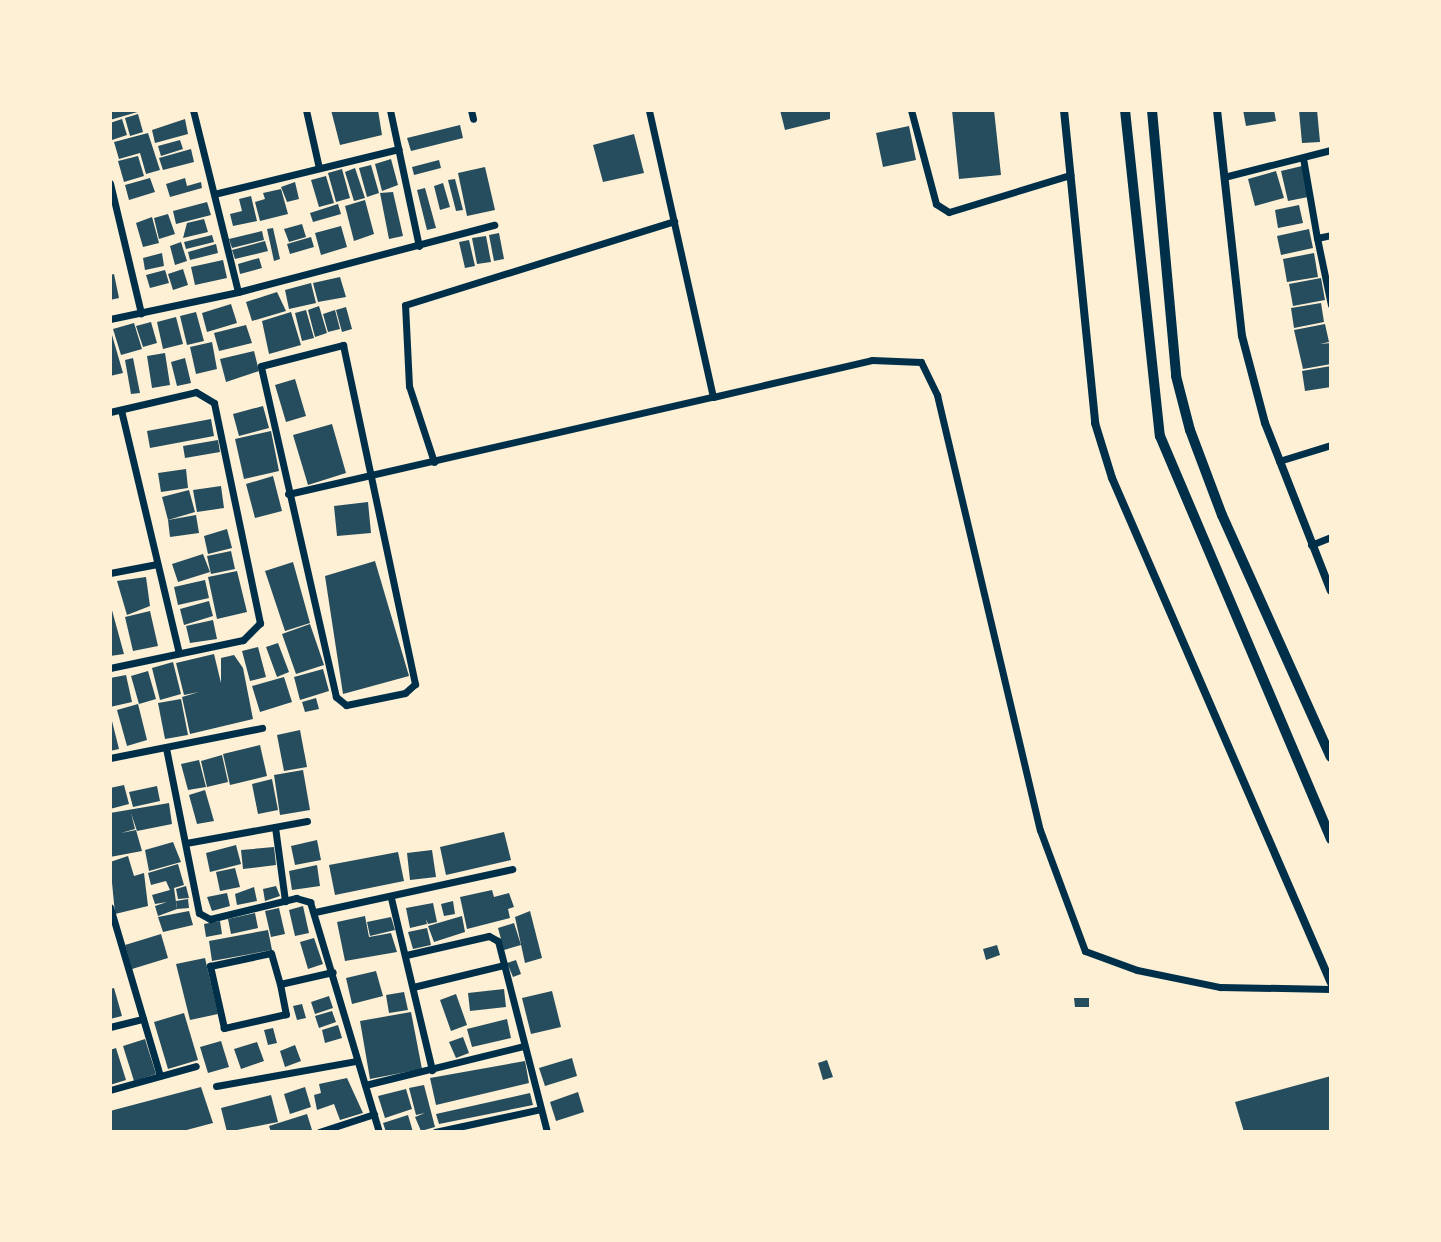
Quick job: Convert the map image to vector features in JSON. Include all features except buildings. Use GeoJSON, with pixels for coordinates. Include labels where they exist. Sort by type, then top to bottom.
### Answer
{"type":"FeatureCollection","features":[{"type":"Feature","properties":{"kind":"main road"},"geometry":{"type":"LineString","coordinates":[[1125,110],[1160,436],[1331,839]]}},
{"type":"Feature","properties":{"kind":"main road"},"geometry":{"type":"LineString","coordinates":[[1152,110],[1176,376],[1190,430],[1222,515],[1331,757]]}},
{"type":"Feature","properties":{"kind":"street"},"geometry":{"type":"LineString","coordinates":[[193,110],[238,292]]}},
{"type":"Feature","properties":{"kind":"street"},"geometry":{"type":"LineString","coordinates":[[306,110],[319,168]]}},
{"type":"Feature","properties":{"kind":"street"},"geometry":{"type":"LineString","coordinates":[[390,110],[419,246]]}},
{"type":"Feature","properties":{"kind":"street"},"geometry":{"type":"LineString","coordinates":[[649,110],[713,397]]}},
{"type":"Feature","properties":{"kind":"street"},"geometry":{"type":"LineString","coordinates":[[911,110],[936,204],[949,212],[1070,175]]}},
{"type":"Feature","properties":{"kind":"street"},"geometry":{"type":"LineString","coordinates":[[1064,110],[1095,423],[1112,478],[1331,983]]}},
{"type":"Feature","properties":{"kind":"street"},"geometry":{"type":"LineString","coordinates":[[1217,110],[1242,336],[1279,461],[1331,591]]}},
{"type":"Feature","properties":{"kind":"street"},"geometry":{"type":"LineString","coordinates":[[214,194],[399,149]]}},
{"type":"Feature","properties":{"kind":"street"},"geometry":{"type":"LineString","coordinates":[[1224,177],[1331,150]]}},
{"type":"Feature","properties":{"kind":"street"},"geometry":{"type":"LineString","coordinates":[[1303,158],[1331,305]]}},
{"type":"Feature","properties":{"kind":"street"},"geometry":{"type":"LineString","coordinates":[[110,183],[112,203],[141,313]]}},
{"type":"Feature","properties":{"kind":"street"},"geometry":{"type":"LineString","coordinates":[[434,462],[409,386],[405,305],[674,221]]}},
{"type":"Feature","properties":{"kind":"street"},"geometry":{"type":"LineString","coordinates":[[110,319],[238,292],[494,225]]}},
{"type":"Feature","properties":{"kind":"street"},"geometry":{"type":"LineString","coordinates":[[1317,238],[1331,235]]}},
{"type":"Feature","properties":{"kind":"street"},"geometry":{"type":"LineString","coordinates":[[343,345],[415,684],[405,693],[346,705],[336,697],[288,494],[261,366],[343,345]]}},
{"type":"Feature","properties":{"kind":"street"},"geometry":{"type":"LineString","coordinates":[[288,494],[872,360],[921,362],[937,395],[1040,830],[1085,951],[1137,970],[1220,987],[1331,989]]}},
{"type":"Feature","properties":{"kind":"street"},"geometry":{"type":"LineString","coordinates":[[110,412],[196,392],[214,403],[260,623],[243,640],[110,668]]}},
{"type":"Feature","properties":{"kind":"street"},"geometry":{"type":"LineString","coordinates":[[121,410],[179,653]]}},
{"type":"Feature","properties":{"kind":"street"},"geometry":{"type":"LineString","coordinates":[[1279,461],[1331,445]]}},
{"type":"Feature","properties":{"kind":"street"},"geometry":{"type":"LineString","coordinates":[[1311,545],[1331,537]]}},
{"type":"Feature","properties":{"kind":"street"},"geometry":{"type":"LineString","coordinates":[[110,573],[157,564]]}},
{"type":"Feature","properties":{"kind":"street"},"geometry":{"type":"LineString","coordinates":[[110,758],[262,728]]}},
{"type":"Feature","properties":{"kind":"street"},"geometry":{"type":"LineString","coordinates":[[166,748],[186,843],[194,902],[203,917],[285,901],[306,900],[315,912],[379,1132]]}},
{"type":"Feature","properties":{"kind":"street"},"geometry":{"type":"LineString","coordinates":[[186,843],[307,821]]}},
{"type":"Feature","properties":{"kind":"street"},"geometry":{"type":"LineString","coordinates":[[275,827],[285,901]]}},
{"type":"Feature","properties":{"kind":"street"},"geometry":{"type":"LineString","coordinates":[[315,912],[391,898],[512,869]]}},
{"type":"Feature","properties":{"kind":"street"},"geometry":{"type":"LineString","coordinates":[[391,898],[432,1070]]}},
{"type":"Feature","properties":{"kind":"street"},"geometry":{"type":"LineString","coordinates":[[110,907],[160,1076]]}},
{"type":"Feature","properties":{"kind":"street"},"geometry":{"type":"LineString","coordinates":[[406,955],[489,936],[498,941],[547,1132]]}},
{"type":"Feature","properties":{"kind":"street"},"geometry":{"type":"LineString","coordinates":[[271,953],[280,984],[286,1014],[224,1028],[210,966],[271,953]]}},
{"type":"Feature","properties":{"kind":"street"},"geometry":{"type":"LineString","coordinates":[[413,987],[504,965]]}},
{"type":"Feature","properties":{"kind":"street"},"geometry":{"type":"LineString","coordinates":[[280,984],[333,972]]}},
{"type":"Feature","properties":{"kind":"street"},"geometry":{"type":"LineString","coordinates":[[110,1027],[143,1019]]}},
{"type":"Feature","properties":{"kind":"street"},"geometry":{"type":"LineString","coordinates":[[365,1085],[524,1046]]}},
{"type":"Feature","properties":{"kind":"street"},"geometry":{"type":"LineString","coordinates":[[216,1086],[357,1061]]}},
{"type":"Feature","properties":{"kind":"street"},"geometry":{"type":"LineString","coordinates":[[110,1090],[196,1066]]}},
{"type":"Feature","properties":{"kind":"street"},"geometry":{"type":"LineString","coordinates":[[435,1132],[541,1109]]}},
{"type":"Feature","properties":{"kind":"street"},"geometry":{"type":"LineString","coordinates":[[319,1132],[374,1114]]}}]}
